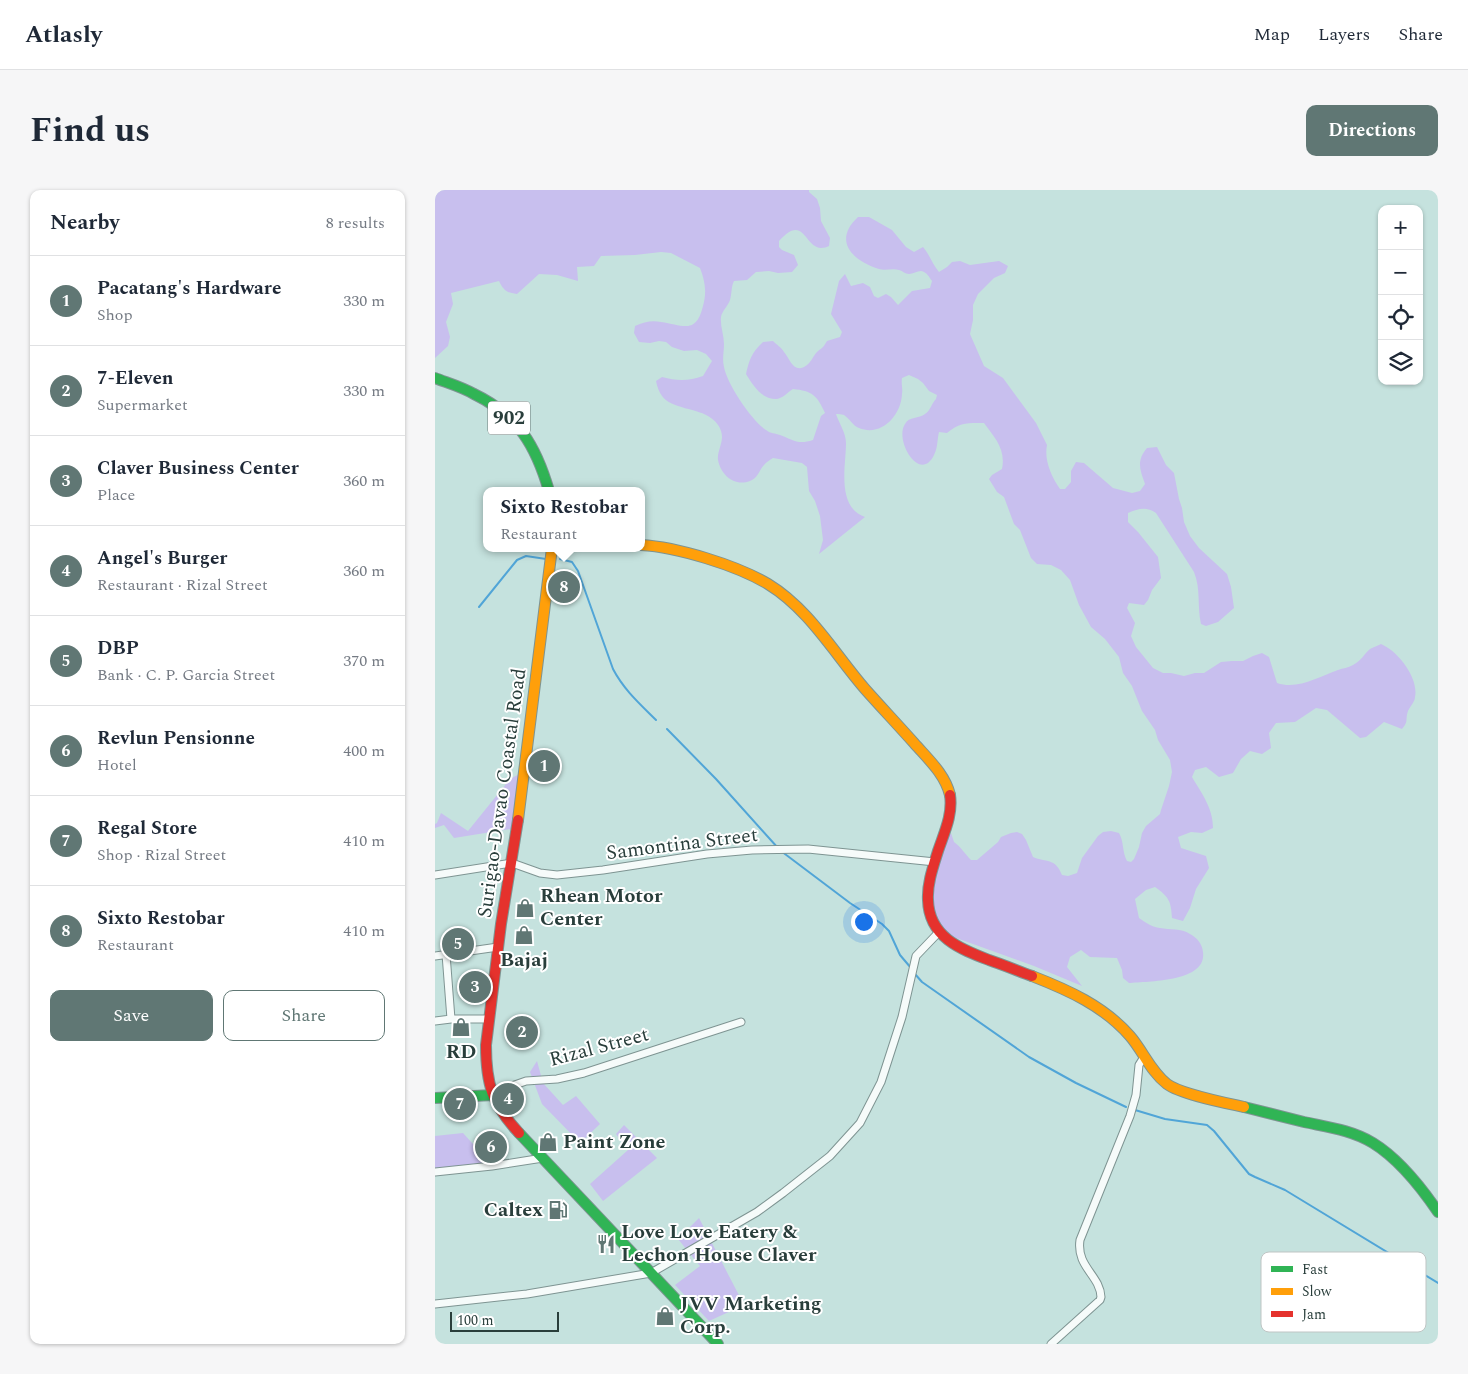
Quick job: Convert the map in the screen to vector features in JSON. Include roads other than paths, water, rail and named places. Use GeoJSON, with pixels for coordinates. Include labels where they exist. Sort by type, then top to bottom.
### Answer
{"type":"FeatureCollection","features":[{"type":"Feature","properties":{"kind":"main road","name":"902"},"geometry":{"type":"LineString","coordinates":[[435,378],[481,396],[517,425],[538,455],[548,487]]}},
{"type":"Feature","properties":{"kind":"main road"},"geometry":{"type":"LineString","coordinates":[[645,546],[665,548],[737,569],[762,580],[779,591],[818,631],[851,672],[938,770],[944,779],[950,795],[951,812],[929,879],[927,906],[931,919],[939,932],[952,945],[1055,985],[1105,1012],[1130,1036],[1158,1076],[1175,1088],[1344,1132],[1373,1143],[1395,1161],[1438,1212]]}},
{"type":"Feature","properties":{"kind":"main road","name":"Surigao-Davao Coastal Road"},"geometry":{"type":"LineString","coordinates":[[552,552],[525,770],[488,1019],[486,1060],[489,1081],[496,1103],[506,1118],[717,1344]]}},
{"type":"Feature","properties":{"kind":"main road","name":"Rizal Street"},"geometry":{"type":"LineString","coordinates":[[435,1098],[493,1095]]}},
{"type":"Feature","properties":{"kind":"street","name":"Samontina Street"},"geometry":{"type":"LineString","coordinates":[[435,875],[512,863],[540,873],[557,875],[707,854],[752,850],[808,849],[935,862]]}},
{"type":"Feature","properties":{"kind":"street"},"geometry":{"type":"LineString","coordinates":[[435,1304],[527,1294],[651,1273],[757,1212],[830,1156],[860,1123],[881,1082],[902,1016],[916,956],[939,932]]}},
{"type":"Feature","properties":{"kind":"street"},"geometry":{"type":"LineString","coordinates":[[435,956],[498,946]]}},
{"type":"Feature","properties":{"kind":"street"},"geometry":{"type":"LineString","coordinates":[[447,954],[451,1019]]}},
{"type":"Feature","properties":{"kind":"street"},"geometry":{"type":"LineString","coordinates":[[435,1021],[488,1019]]}},
{"type":"Feature","properties":{"kind":"street","name":"Rizal Street"},"geometry":{"type":"LineString","coordinates":[[493,1095],[526,1081],[557,1079],[584,1073],[741,1022]]}},
{"type":"Feature","properties":{"kind":"street"},"geometry":{"type":"LineString","coordinates":[[1051,1344],[1101,1298],[1098,1286],[1080,1256],[1080,1240],[1131,1116],[1136,1095],[1139,1065],[1144,1058]]}},
{"type":"Feature","properties":{"kind":"street"},"geometry":{"type":"LineString","coordinates":[[435,1172],[543,1158]]}},
{"type":"Feature","properties":{"kind":"waterway"},"geometry":{"type":"LineString","coordinates":[[479,607],[517,560],[526,556],[546,559]]}},
{"type":"Feature","properties":{"kind":"waterway"},"geometry":{"type":"LineString","coordinates":[[560,559],[572,562],[578,571],[617,677],[656,720]]}},
{"type":"Feature","properties":{"kind":"waterway"},"geometry":{"type":"LineString","coordinates":[[667,729],[716,779],[778,848]]}},
{"type":"Feature","properties":{"kind":"waterway"},"geometry":{"type":"LineString","coordinates":[[781,851],[850,903],[882,924],[889,931],[900,955],[911,968]]}},
{"type":"Feature","properties":{"kind":"waterway"},"geometry":{"type":"LineString","coordinates":[[915,974],[922,982],[1029,1057],[1076,1083],[1126,1107]]}},
{"type":"Feature","properties":{"kind":"waterway"},"geometry":{"type":"LineString","coordinates":[[1135,1110],[1165,1119],[1207,1125],[1249,1174],[1285,1190],[1387,1252]]}},
{"type":"Feature","properties":{"kind":"waterway"},"geometry":{"type":"LineString","coordinates":[[1426,1276],[1438,1283]]}},
{"type":"Feature","properties":{"kind":"place","name":"Sixto Restobar"},"geometry":{"type":"Point","coordinates":[564,587]}},
{"type":"Feature","properties":{"kind":"place","name":"Pacatang's Hardware"},"geometry":{"type":"Point","coordinates":[544,766]}},
{"type":"Feature","properties":{"kind":"place","name":"Rhean Motor Center"},"geometry":{"type":"Point","coordinates":[525,908]}},
{"type":"Feature","properties":{"kind":"place","name":"Bajaj"},"geometry":{"type":"Point","coordinates":[524,935]}},
{"type":"Feature","properties":{"kind":"place","name":"DBP"},"geometry":{"type":"Point","coordinates":[458,944]}},
{"type":"Feature","properties":{"kind":"place","name":"Claver Business Center"},"geometry":{"type":"Point","coordinates":[475,987]}},
{"type":"Feature","properties":{"kind":"place","name":"RD"},"geometry":{"type":"Point","coordinates":[461,1027]}},
{"type":"Feature","properties":{"kind":"place","name":"7-Eleven"},"geometry":{"type":"Point","coordinates":[522,1032]}},
{"type":"Feature","properties":{"kind":"place","name":"Angel's Burger"},"geometry":{"type":"Point","coordinates":[508,1099]}},
{"type":"Feature","properties":{"kind":"place","name":"Regal Store"},"geometry":{"type":"Point","coordinates":[460,1104]}},
{"type":"Feature","properties":{"kind":"place","name":"Paint Zone"},"geometry":{"type":"Point","coordinates":[548,1142]}},
{"type":"Feature","properties":{"kind":"place","name":"Revlun Pensionne"},"geometry":{"type":"Point","coordinates":[491,1147]}},
{"type":"Feature","properties":{"kind":"place","name":"Caltex"},"geometry":{"type":"Point","coordinates":[558,1210]}},
{"type":"Feature","properties":{"kind":"place","name":"Love Love Eatery & Lechon House Claver"},"geometry":{"type":"Point","coordinates":[606,1244]}},
{"type":"Feature","properties":{"kind":"place","name":"JVV Marketing Corp."},"geometry":{"type":"Point","coordinates":[665,1316]}}]}
